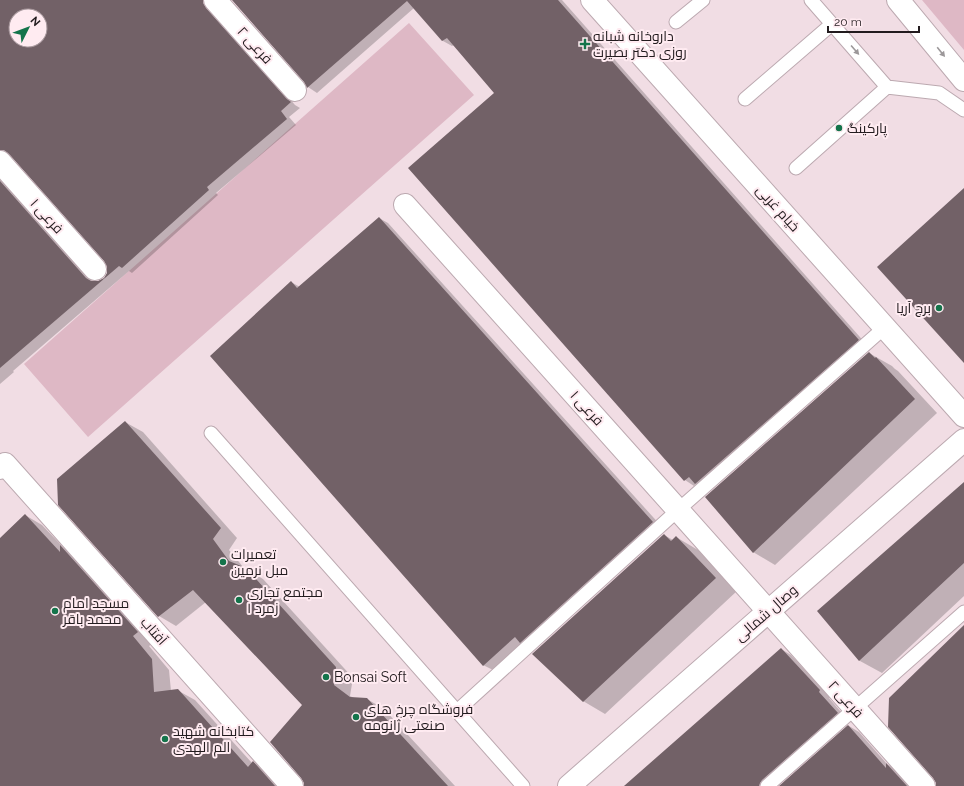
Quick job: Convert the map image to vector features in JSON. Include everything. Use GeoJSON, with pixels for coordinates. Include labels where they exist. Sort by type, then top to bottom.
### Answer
{"type":"FeatureCollection","features":[{"type":"Feature","properties":{"kind":"street","name":"فرعی ۲"},"geometry":{"type":"LineString","coordinates":[[214,0],[295,90]]}},
{"type":"Feature","properties":{"kind":"street","name":"خیام غربی"},"geometry":{"type":"LineString","coordinates":[[592,0],[964,416]]}},
{"type":"Feature","properties":{"kind":"street"},"geometry":{"type":"LineString","coordinates":[[898,0],[964,80]]}},
{"type":"Feature","properties":{"kind":"street","name":"فرعی ۱"},"geometry":{"type":"LineString","coordinates":[[0,162],[95,269]]}},
{"type":"Feature","properties":{"kind":"street","name":"فرعی ۱"},"geometry":{"type":"LineString","coordinates":[[404,205],[768,611]]}},
{"type":"Feature","properties":{"kind":"street","name":"وصال شمالی"},"geometry":{"type":"LineString","coordinates":[[569,786],[964,440]]}},
{"type":"Feature","properties":{"kind":"street","name":"آفتاب"},"geometry":{"type":"LineString","coordinates":[[0,468],[5,464],[292,786]]}},
{"type":"Feature","properties":{"kind":"street","name":"فرعی ۲"},"geometry":{"type":"LineString","coordinates":[[768,611],[924,786]]}},
{"type":"Feature","properties":{"kind":"lane"},"geometry":{"type":"LineString","coordinates":[[676,22],[703,0]]}},
{"type":"Feature","properties":{"kind":"lane"},"geometry":{"type":"LineString","coordinates":[[811,0],[887,87],[939,93],[964,110]]}},
{"type":"Feature","properties":{"kind":"lane"},"geometry":{"type":"LineString","coordinates":[[745,99],[832,24]]}},
{"type":"Feature","properties":{"kind":"lane"},"geometry":{"type":"LineString","coordinates":[[796,168],[887,87]]}},
{"type":"Feature","properties":{"kind":"lane"},"geometry":{"type":"LineString","coordinates":[[457,711],[678,510],[884,328]]}},
{"type":"Feature","properties":{"kind":"lane"},"geometry":{"type":"LineString","coordinates":[[211,433],[523,786]]}},
{"type":"Feature","properties":{"kind":"lane"},"geometry":{"type":"LineString","coordinates":[[767,786],[964,612]]}},
{"type":"Feature","properties":{"kind":"shaded area"},"geometry":{"type":"Polygon","coordinates":[[[922,0],[964,0],[964,50],[922,0]]]}},
{"type":"Feature","properties":{"kind":"shaded area"},"geometry":{"type":"Polygon","coordinates":[[[409,23],[474,95],[88,437],[24,364],[409,23]]]}},
{"type":"Feature","properties":{"kind":"building"},"geometry":{"type":"Polygon","coordinates":[[[0,0],[203,0],[206,8],[291,102],[281,111],[287,119],[207,187],[209,190],[122,268],[119,266],[0,368],[0,181],[86,278],[91,281],[98,281],[104,278],[107,273],[107,267],[104,261],[4,150],[0,150],[0,0]]]}},
{"type":"Feature","properties":{"kind":"building"},"geometry":{"type":"Polygon","coordinates":[[[232,0],[558,0],[859,340],[695,484],[689,477],[684,481],[408,168],[494,93],[447,38],[442,41],[407,1],[307,88],[304,82],[232,0]]]}},
{"type":"Feature","properties":{"kind":"building","name":"برج آریا"},"geometry":{"type":"Polygon","coordinates":[[[964,188],[964,363],[877,267],[964,188]]]}},
{"type":"Feature","properties":{"kind":"building"},"geometry":{"type":"Polygon","coordinates":[[[379,217],[653,522],[520,643],[515,637],[483,666],[210,356],[291,281],[297,288],[379,217]]]}},
{"type":"Feature","properties":{"kind":"building"},"geometry":{"type":"Polygon","coordinates":[[[869,352],[875,358],[876,357],[915,399],[753,553],[705,497],[869,352]]]}},
{"type":"Feature","properties":{"kind":"building","name":"مجتمع تجاری زمرد ۱"},"geometry":{"type":"Polygon","coordinates":[[[125,421],[221,528],[213,539],[229,561],[246,568],[336,667],[334,685],[350,697],[367,698],[448,786],[304,786],[301,778],[270,742],[302,705],[193,590],[158,617],[58,505],[57,479],[125,421]]]}},
{"type":"Feature","properties":{"kind":"building"},"geometry":{"type":"Polygon","coordinates":[[[964,482],[964,563],[859,661],[817,611],[964,482]]]}},
{"type":"Feature","properties":{"kind":"building","name":"مسجد امام محمد باقر"},"geometry":{"type":"Polygon","coordinates":[[[25,514],[60,552],[60,545],[138,632],[133,636],[152,659],[154,692],[178,689],[248,767],[253,761],[275,786],[0,786],[0,538],[25,514]]]}},
{"type":"Feature","properties":{"kind":"building"},"geometry":{"type":"Polygon","coordinates":[[[664,534],[671,541],[676,536],[716,578],[583,702],[532,654],[664,534]]]}},
{"type":"Feature","properties":{"kind":"building"},"geometry":{"type":"Polygon","coordinates":[[[964,625],[964,786],[936,786],[933,778],[888,727],[889,698],[964,625]]]}},
{"type":"Feature","properties":{"kind":"building"},"geometry":{"type":"Polygon","coordinates":[[[781,648],[820,690],[819,692],[838,713],[762,780],[759,786],[624,786],[781,648]]]}},
{"type":"Feature","properties":{"kind":"building"},"geometry":{"type":"Polygon","coordinates":[[[848,725],[886,768],[886,763],[907,786],[779,786],[848,725]]]}},
{"type":"Feature","properties":{"kind":"place","name":"داروخانه شبانه روزی دکتر بصیرت"},"geometry":{"type":"Point","coordinates":[585,44]}},
{"type":"Feature","properties":{"kind":"place","name":"پارکینگ"},"geometry":{"type":"Point","coordinates":[839,128]}},
{"type":"Feature","properties":{"kind":"place","name":"برج آریا"},"geometry":{"type":"Point","coordinates":[939,308]}},
{"type":"Feature","properties":{"kind":"place","name":"تعمیرات مبل نرمین"},"geometry":{"type":"Point","coordinates":[223,562]}},
{"type":"Feature","properties":{"kind":"place","name":"مجتمع تجاری زمرد ۱"},"geometry":{"type":"Point","coordinates":[239,600]}},
{"type":"Feature","properties":{"kind":"place","name":"مسجد امام محمد باقر"},"geometry":{"type":"Point","coordinates":[55,611]}},
{"type":"Feature","properties":{"kind":"place","name":"Bonsai Soft"},"geometry":{"type":"Point","coordinates":[326,677]}},
{"type":"Feature","properties":{"kind":"place","name":"فروشگاه چرخ های صنعتی ژانومه"},"geometry":{"type":"Point","coordinates":[356,717]}},
{"type":"Feature","properties":{"kind":"place","name":"کتابخانه شهید الم الهدی"},"geometry":{"type":"Point","coordinates":[165,739]}}]}
